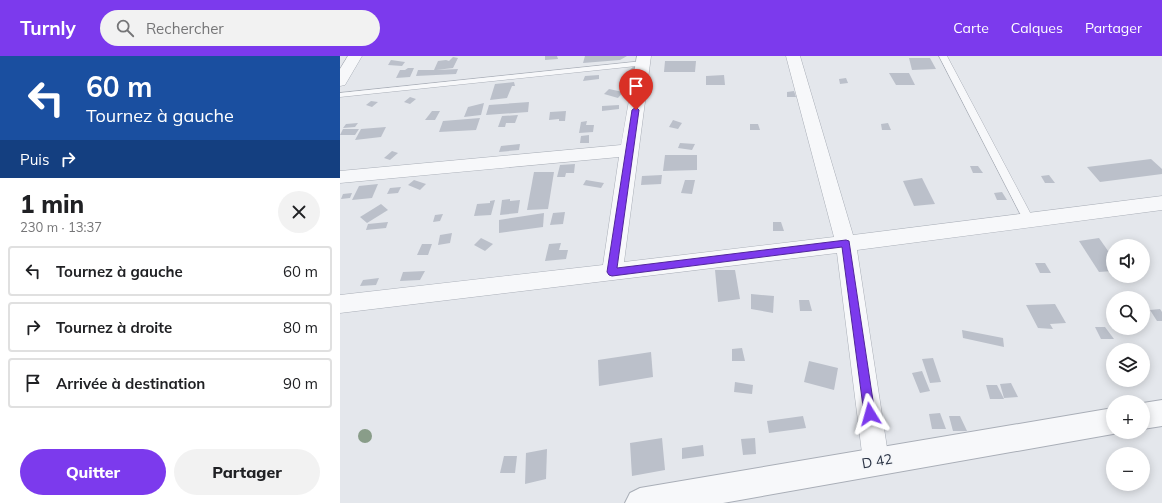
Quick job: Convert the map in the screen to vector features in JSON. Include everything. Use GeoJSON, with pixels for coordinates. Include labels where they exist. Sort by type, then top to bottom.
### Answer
{"type":"FeatureCollection","features":[{"type":"Feature","properties":{"kind":"street"},"geometry":{"type":"LineString","coordinates":[[340,82],[355,56]]}},
{"type":"Feature","properties":{"kind":"street"},"geometry":{"type":"LineString","coordinates":[[793,56],[846,244],[876,461]]}},
{"type":"Feature","properties":{"kind":"street"},"geometry":{"type":"LineString","coordinates":[[612,272],[629,150],[644,60]]}},
{"type":"Feature","properties":{"kind":"street"},"geometry":{"type":"LineString","coordinates":[[340,177],[629,150]]}},
{"type":"Feature","properties":{"kind":"street"},"geometry":{"type":"LineString","coordinates":[[340,304],[846,244],[1162,203]]}},
{"type":"Feature","properties":{"kind":"street"},"geometry":{"type":"LineString","coordinates":[[1150,415],[1162,413]]}},
{"type":"Feature","properties":{"kind":"street","name":"D 42"},"geometry":{"type":"LineString","coordinates":[[640,503],[1106,422]]}},
{"type":"Feature","properties":{"kind":"lane"},"geometry":{"type":"LineString","coordinates":[[943,56],[1029,220]]}},
{"type":"Feature","properties":{"kind":"lane"},"geometry":{"type":"LineString","coordinates":[[340,95],[644,60]]}},
{"type":"Feature","properties":{"kind":"building"},"geometry":{"type":"Polygon","coordinates":[[[545,56],[557,56],[558,59],[545,60],[545,56]]]}},
{"type":"Feature","properties":{"kind":"building"},"geometry":{"type":"Polygon","coordinates":[[[585,56],[627,56],[620,60],[583,63],[585,56]]]}},
{"type":"Feature","properties":{"kind":"building"},"geometry":{"type":"Polygon","coordinates":[[[453,57],[458,58],[453,68],[436,70],[458,69],[456,74],[416,76],[418,70],[434,70],[438,61],[449,61],[453,57]]]}},
{"type":"Feature","properties":{"kind":"building"},"geometry":{"type":"Polygon","coordinates":[[[909,58],[930,58],[936,69],[912,70],[909,58]]]}},
{"type":"Feature","properties":{"kind":"building"},"geometry":{"type":"Polygon","coordinates":[[[391,60],[405,62],[402,66],[388,65],[391,60]]]}},
{"type":"Feature","properties":{"kind":"building"},"geometry":{"type":"Polygon","coordinates":[[[665,61],[696,61],[695,72],[664,72],[665,61]]]}},
{"type":"Feature","properties":{"kind":"building"},"geometry":{"type":"Polygon","coordinates":[[[633,67],[642,69],[632,79],[623,76],[633,67]]]}},
{"type":"Feature","properties":{"kind":"building"},"geometry":{"type":"Polygon","coordinates":[[[408,68],[414,68],[410,77],[396,78],[400,70],[405,70],[408,68]]]}},
{"type":"Feature","properties":{"kind":"building"},"geometry":{"type":"Polygon","coordinates":[[[889,73],[909,73],[915,85],[896,85],[889,73]]]}},
{"type":"Feature","properties":{"kind":"building"},"geometry":{"type":"Polygon","coordinates":[[[599,75],[599,79],[583,81],[585,76],[599,75]]]}},
{"type":"Feature","properties":{"kind":"building"},"geometry":{"type":"Polygon","coordinates":[[[724,75],[725,85],[706,85],[706,76],[724,75]]]}},
{"type":"Feature","properties":{"kind":"building"},"geometry":{"type":"Polygon","coordinates":[[[846,78],[848,83],[840,84],[839,79],[846,78]]]}},
{"type":"Feature","properties":{"kind":"building"},"geometry":{"type":"Polygon","coordinates":[[[514,82],[515,86],[512,86],[507,98],[490,100],[495,84],[514,82]]]}},
{"type":"Feature","properties":{"kind":"building"},"geometry":{"type":"Polygon","coordinates":[[[609,89],[623,92],[618,98],[604,94],[609,89]]]}},
{"type":"Feature","properties":{"kind":"building"},"geometry":{"type":"Polygon","coordinates":[[[794,91],[796,97],[787,97],[787,92],[794,91]]]}},
{"type":"Feature","properties":{"kind":"building"},"geometry":{"type":"Polygon","coordinates":[[[410,97],[416,99],[410,104],[404,102],[410,97]]]}},
{"type":"Feature","properties":{"kind":"building"},"geometry":{"type":"Polygon","coordinates":[[[371,101],[378,102],[372,107],[366,105],[371,101]]]}},
{"type":"Feature","properties":{"kind":"building"},"geometry":{"type":"Polygon","coordinates":[[[529,102],[528,112],[486,115],[489,105],[529,102]]]}},
{"type":"Feature","properties":{"kind":"building"},"geometry":{"type":"Polygon","coordinates":[[[484,103],[481,115],[464,117],[468,107],[484,103]]]}},
{"type":"Feature","properties":{"kind":"building"},"geometry":{"type":"Polygon","coordinates":[[[619,105],[619,109],[602,111],[602,106],[619,105]]]}},
{"type":"Feature","properties":{"kind":"building"},"geometry":{"type":"Polygon","coordinates":[[[432,111],[440,111],[435,120],[425,120],[432,111]]]}},
{"type":"Feature","properties":{"kind":"building"},"geometry":{"type":"Polygon","coordinates":[[[566,111],[565,121],[559,121],[559,119],[549,120],[550,112],[566,111]]]}},
{"type":"Feature","properties":{"kind":"building"},"geometry":{"type":"Polygon","coordinates":[[[518,115],[515,123],[506,123],[505,127],[498,127],[502,116],[518,115]]]}},
{"type":"Feature","properties":{"kind":"building"},"geometry":{"type":"Polygon","coordinates":[[[480,118],[476,130],[439,132],[443,121],[480,118]]]}},
{"type":"Feature","properties":{"kind":"building"},"geometry":{"type":"Polygon","coordinates":[[[673,120],[682,123],[678,129],[669,127],[673,120]]]}},
{"type":"Feature","properties":{"kind":"building"},"geometry":{"type":"Polygon","coordinates":[[[587,121],[586,125],[594,125],[593,132],[579,133],[581,122],[587,121]]]}},
{"type":"Feature","properties":{"kind":"building"},"geometry":{"type":"Polygon","coordinates":[[[358,123],[355,127],[343,128],[346,124],[358,123]]]}},
{"type":"Feature","properties":{"kind":"building"},"geometry":{"type":"Polygon","coordinates":[[[888,123],[891,130],[882,130],[881,124],[888,123]]]}},
{"type":"Feature","properties":{"kind":"building"},"geometry":{"type":"Polygon","coordinates":[[[750,124],[758,124],[760,130],[750,130],[750,124]]]}},
{"type":"Feature","properties":{"kind":"building"},"geometry":{"type":"Polygon","coordinates":[[[386,127],[381,137],[355,140],[361,129],[386,127]]]}},
{"type":"Feature","properties":{"kind":"building"},"geometry":{"type":"Polygon","coordinates":[[[343,129],[359,129],[355,135],[340,135],[343,129]]]}},
{"type":"Feature","properties":{"kind":"building"},"geometry":{"type":"Polygon","coordinates":[[[589,135],[589,143],[580,143],[581,136],[589,135]]]}},
{"type":"Feature","properties":{"kind":"building"},"geometry":{"type":"Polygon","coordinates":[[[680,143],[695,144],[692,150],[678,148],[680,143]]]}},
{"type":"Feature","properties":{"kind":"building"},"geometry":{"type":"Polygon","coordinates":[[[520,144],[519,150],[499,152],[501,146],[520,144]]]}},
{"type":"Feature","properties":{"kind":"building"},"geometry":{"type":"Polygon","coordinates":[[[392,151],[398,153],[390,160],[384,158],[392,151]]]}},
{"type":"Feature","properties":{"kind":"building"},"geometry":{"type":"Polygon","coordinates":[[[665,155],[697,155],[697,170],[663,171],[665,155]]]}},
{"type":"Feature","properties":{"kind":"building"},"geometry":{"type":"Polygon","coordinates":[[[1151,159],[1162,169],[1162,174],[1100,182],[1087,167],[1151,159]]]}},
{"type":"Feature","properties":{"kind":"building"},"geometry":{"type":"Polygon","coordinates":[[[575,164],[574,173],[566,173],[565,177],[557,177],[560,165],[575,164]]]}},
{"type":"Feature","properties":{"kind":"building"},"geometry":{"type":"Polygon","coordinates":[[[970,166],[978,166],[983,173],[973,173],[970,166]]]}},
{"type":"Feature","properties":{"kind":"building"},"geometry":{"type":"Polygon","coordinates":[[[534,172],[554,172],[548,209],[527,210],[534,172]]]}},
{"type":"Feature","properties":{"kind":"building"},"geometry":{"type":"Polygon","coordinates":[[[662,175],[661,184],[641,185],[642,176],[662,175]]]}},
{"type":"Feature","properties":{"kind":"building"},"geometry":{"type":"Polygon","coordinates":[[[1049,175],[1055,183],[1045,183],[1041,176],[1049,175]]]}},
{"type":"Feature","properties":{"kind":"building"},"geometry":{"type":"Polygon","coordinates":[[[922,178],[935,204],[914,206],[903,181],[922,178]]]}},
{"type":"Feature","properties":{"kind":"building"},"geometry":{"type":"Polygon","coordinates":[[[414,180],[426,184],[420,190],[408,185],[414,180]]]}},
{"type":"Feature","properties":{"kind":"building"},"geometry":{"type":"Polygon","coordinates":[[[586,180],[604,183],[601,188],[583,185],[586,180]]]}},
{"type":"Feature","properties":{"kind":"building"},"geometry":{"type":"Polygon","coordinates":[[[685,180],[695,180],[692,194],[681,193],[685,180]]]}},
{"type":"Feature","properties":{"kind":"building"},"geometry":{"type":"Polygon","coordinates":[[[378,184],[372,198],[352,200],[359,186],[378,184]]]}},
{"type":"Feature","properties":{"kind":"building"},"geometry":{"type":"Polygon","coordinates":[[[401,187],[398,193],[387,194],[390,188],[401,187]]]}},
{"type":"Feature","properties":{"kind":"building"},"geometry":{"type":"Polygon","coordinates":[[[1002,192],[1007,200],[997,200],[994,193],[1002,192]]]}},
{"type":"Feature","properties":{"kind":"building"},"geometry":{"type":"Polygon","coordinates":[[[352,193],[350,198],[341,199],[343,194],[352,193]]]}},
{"type":"Feature","properties":{"kind":"building"},"geometry":{"type":"Polygon","coordinates":[[[510,199],[510,201],[520,200],[518,213],[500,215],[502,200],[510,199]]]}},
{"type":"Feature","properties":{"kind":"building"},"geometry":{"type":"Polygon","coordinates":[[[495,200],[491,215],[474,216],[477,204],[490,203],[490,201],[495,200]]]}},
{"type":"Feature","properties":{"kind":"building"},"geometry":{"type":"Polygon","coordinates":[[[381,204],[388,210],[367,223],[360,217],[381,204]]]}},
{"type":"Feature","properties":{"kind":"building"},"geometry":{"type":"Polygon","coordinates":[[[565,212],[563,224],[550,225],[553,213],[565,212]]]}},
{"type":"Feature","properties":{"kind":"building"},"geometry":{"type":"Polygon","coordinates":[[[544,213],[543,227],[499,233],[499,220],[544,213]]]}},
{"type":"Feature","properties":{"kind":"building"},"geometry":{"type":"Polygon","coordinates":[[[443,214],[440,221],[433,222],[435,215],[443,214]]]}},
{"type":"Feature","properties":{"kind":"building"},"geometry":{"type":"Polygon","coordinates":[[[388,222],[386,228],[366,230],[368,224],[388,222]]]}},
{"type":"Feature","properties":{"kind":"building"},"geometry":{"type":"Polygon","coordinates":[[[773,222],[781,222],[784,231],[773,231],[773,222]]]}},
{"type":"Feature","properties":{"kind":"building"},"geometry":{"type":"Polygon","coordinates":[[[452,233],[450,243],[438,245],[440,235],[452,233]]]}},
{"type":"Feature","properties":{"kind":"building"},"geometry":{"type":"Polygon","coordinates":[[[481,238],[493,244],[485,251],[474,245],[481,238]]]}},
{"type":"Feature","properties":{"kind":"building"},"geometry":{"type":"Polygon","coordinates":[[[1099,238],[1106,248],[1106,272],[1099,272],[1079,241],[1099,238]]]}},
{"type":"Feature","properties":{"kind":"building"},"geometry":{"type":"Polygon","coordinates":[[[561,243],[559,250],[568,250],[566,259],[545,261],[549,244],[561,243]]]}},
{"type":"Feature","properties":{"kind":"building"},"geometry":{"type":"Polygon","coordinates":[[[422,244],[432,244],[428,255],[417,255],[422,244]]]}},
{"type":"Feature","properties":{"kind":"building"},"geometry":{"type":"Polygon","coordinates":[[[1035,263],[1045,263],[1051,273],[1040,273],[1035,263]]]}},
{"type":"Feature","properties":{"kind":"building"},"geometry":{"type":"Polygon","coordinates":[[[715,270],[735,270],[740,299],[718,302],[715,270]]]}},
{"type":"Feature","properties":{"kind":"building"},"geometry":{"type":"Polygon","coordinates":[[[425,271],[420,280],[400,281],[403,272],[425,271]]]}},
{"type":"Feature","properties":{"kind":"building"},"geometry":{"type":"Polygon","coordinates":[[[379,278],[376,285],[360,286],[363,280],[379,278]]]}},
{"type":"Feature","properties":{"kind":"building"},"geometry":{"type":"Polygon","coordinates":[[[751,294],[774,296],[773,313],[751,309],[751,294]]]}},
{"type":"Feature","properties":{"kind":"building"},"geometry":{"type":"Polygon","coordinates":[[[799,300],[809,300],[812,311],[800,311],[799,300]]]}},
{"type":"Feature","properties":{"kind":"building"},"geometry":{"type":"Polygon","coordinates":[[[1055,304],[1066,323],[1050,324],[1053,329],[1038,328],[1026,305],[1055,304]]]}},
{"type":"Feature","properties":{"kind":"building"},"geometry":{"type":"Polygon","coordinates":[[[1160,309],[1162,312],[1162,321],[1157,321],[1150,310],[1160,309]]]}},
{"type":"Feature","properties":{"kind":"building"},"geometry":{"type":"Polygon","coordinates":[[[1095,327],[1105,327],[1106,335],[1111,335],[1114,339],[1101,339],[1095,327]]]}},
{"type":"Feature","properties":{"kind":"building"},"geometry":{"type":"Polygon","coordinates":[[[962,330],[1003,338],[1004,347],[963,338],[962,330]]]}},
{"type":"Feature","properties":{"kind":"building"},"geometry":{"type":"Polygon","coordinates":[[[742,348],[745,361],[732,361],[732,349],[742,348]]]}},
{"type":"Feature","properties":{"kind":"building"},"geometry":{"type":"Polygon","coordinates":[[[651,352],[653,377],[599,386],[598,360],[651,352]]]}},
{"type":"Feature","properties":{"kind":"building"},"geometry":{"type":"Polygon","coordinates":[[[933,358],[941,382],[930,383],[922,359],[933,358]]]}},
{"type":"Feature","properties":{"kind":"building"},"geometry":{"type":"Polygon","coordinates":[[[809,361],[838,368],[834,390],[804,382],[809,361]]]}},
{"type":"Feature","properties":{"kind":"building"},"geometry":{"type":"Polygon","coordinates":[[[922,371],[930,391],[920,393],[912,373],[922,371]]]}},
{"type":"Feature","properties":{"kind":"building"},"geometry":{"type":"Polygon","coordinates":[[[735,382],[753,385],[752,394],[734,392],[735,382]]]}},
{"type":"Feature","properties":{"kind":"building"},"geometry":{"type":"Polygon","coordinates":[[[1011,383],[1018,397],[1004,398],[1000,384],[1011,383]]]}},
{"type":"Feature","properties":{"kind":"building"},"geometry":{"type":"Polygon","coordinates":[[[986,385],[997,385],[1004,399],[990,399],[986,385]]]}},
{"type":"Feature","properties":{"kind":"building"},"geometry":{"type":"Polygon","coordinates":[[[940,413],[946,429],[932,429],[929,414],[940,413]]]}},
{"type":"Feature","properties":{"kind":"building"},"geometry":{"type":"Polygon","coordinates":[[[803,416],[806,428],[769,433],[767,421],[803,416]]]}},
{"type":"Feature","properties":{"kind":"building"},"geometry":{"type":"Polygon","coordinates":[[[949,416],[960,416],[967,431],[953,431],[949,416]]]}},
{"type":"Feature","properties":{"kind":"building"},"geometry":{"type":"Polygon","coordinates":[[[662,438],[665,470],[632,476],[630,443],[662,438]]]}},
{"type":"Feature","properties":{"kind":"building"},"geometry":{"type":"Polygon","coordinates":[[[755,438],[756,454],[743,455],[741,439],[755,438]]]}},
{"type":"Feature","properties":{"kind":"building"},"geometry":{"type":"Polygon","coordinates":[[[703,445],[704,456],[682,459],[682,448],[703,445]]]}},
{"type":"Feature","properties":{"kind":"building"},"geometry":{"type":"Polygon","coordinates":[[[547,449],[546,479],[525,484],[526,453],[547,449]]]}},
{"type":"Feature","properties":{"kind":"building"},"geometry":{"type":"Polygon","coordinates":[[[504,456],[517,456],[515,473],[500,473],[504,456]]]}},
{"type":"Feature","properties":{"kind":"route"},"geometry":{"type":"LineString","coordinates":[[636,110],[612,272],[846,244],[870,414]]}}]}
